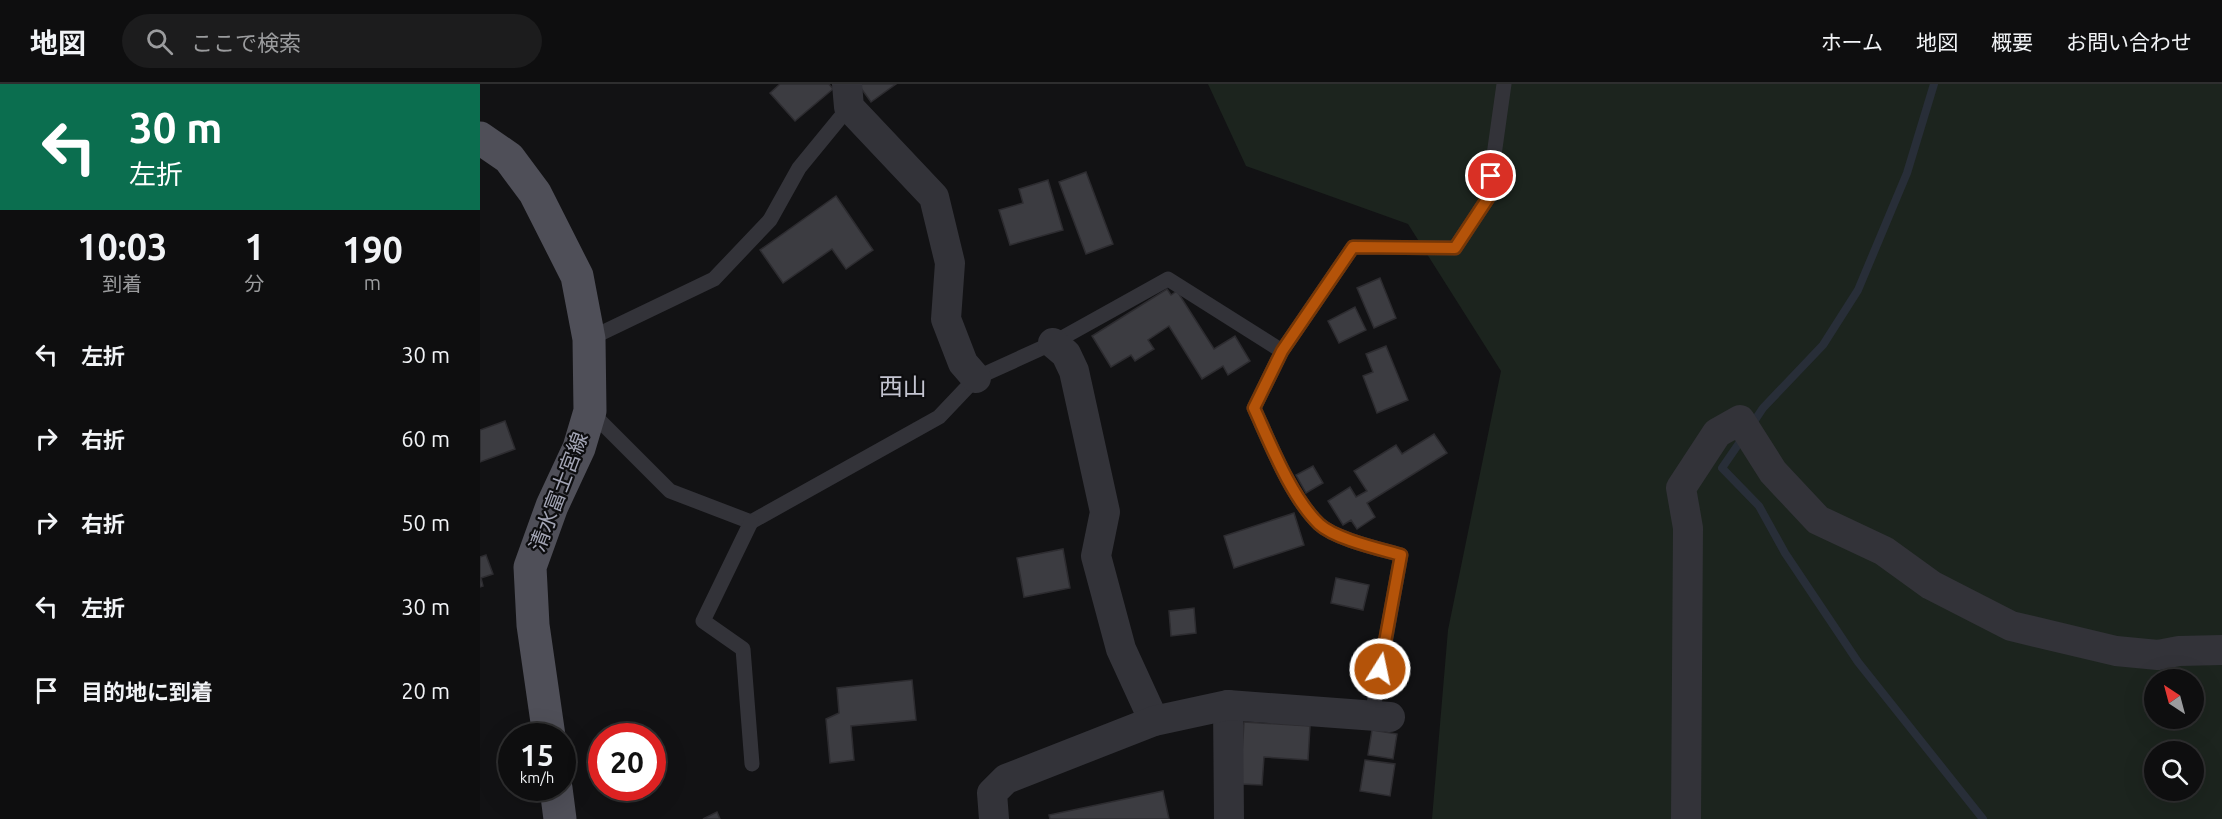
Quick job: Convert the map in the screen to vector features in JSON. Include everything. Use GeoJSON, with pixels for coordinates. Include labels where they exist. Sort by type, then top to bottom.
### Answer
{"type":"FeatureCollection","features":[{"type":"Feature","properties":{"kind":"main road","name":"清水富士宮線"},"geometry":{"type":"LineString","coordinates":[[480,138],[509,158],[535,193],[576,276],[589,339],[590,411],[579,448],[552,506],[530,567],[533,625],[547,723]]}},
{"type":"Feature","properties":{"kind":"main road"},"geometry":{"type":"LineString","coordinates":[[558,801],[560,819]]}},
{"type":"Feature","properties":{"kind":"street"},"geometry":{"type":"LineString","coordinates":[[848,95],[934,197],[950,263],[945,319],[963,363],[976,378]]}},
{"type":"Feature","properties":{"kind":"street"},"geometry":{"type":"LineString","coordinates":[[1053,344],[1066,354],[1074,371],[1106,512],[1096,556],[1121,649],[1154,721]]}},
{"type":"Feature","properties":{"kind":"street"},"geometry":{"type":"LineString","coordinates":[[1686,819],[1688,528],[1681,488],[1717,433],[1747,430],[1773,472],[1818,520],[1884,550],[1931,585],[2011,626],[2116,651],[2158,655],[2179,651],[2222,650]]}},
{"type":"Feature","properties":{"kind":"street"},"geometry":{"type":"LineString","coordinates":[[1228,705],[1229,819]]}},
{"type":"Feature","properties":{"kind":"street"},"geometry":{"type":"LineString","coordinates":[[994,819],[992,794],[1006,779],[1154,721],[1228,705],[1381,716]]}},
{"type":"Feature","properties":{"kind":"lane"},"geometry":{"type":"LineString","coordinates":[[1381,716],[1401,555],[1360,544],[1320,525],[1285,477],[1254,408],[1282,351],[1353,247],[1455,248],[1488,198],[1504,84]]}},
{"type":"Feature","properties":{"kind":"lane"},"geometry":{"type":"LineString","coordinates":[[589,339],[714,279],[770,220],[799,168],[848,95]]}},
{"type":"Feature","properties":{"kind":"lane"},"geometry":{"type":"LineString","coordinates":[[752,764],[743,649],[703,621],[751,522],[939,417],[976,378],[1053,344],[1168,279],[1282,351]]}},
{"type":"Feature","properties":{"kind":"lane"},"geometry":{"type":"LineString","coordinates":[[590,411],[670,491],[751,522]]}},
{"type":"Feature","properties":{"kind":"shaded area"},"geometry":{"type":"Polygon","coordinates":[[[1208,84],[2222,84],[2222,819],[1432,819],[1448,630],[1501,371],[1408,224],[1246,166],[1208,84]]]}},
{"type":"Feature","properties":{"kind":"building"},"geometry":{"type":"Polygon","coordinates":[[[780,84],[829,84],[833,89],[795,121],[770,93],[780,84]]]}},
{"type":"Feature","properties":{"kind":"building"},"geometry":{"type":"Polygon","coordinates":[[[858,84],[896,84],[871,102],[858,84]]]}},
{"type":"Feature","properties":{"kind":"building"},"geometry":{"type":"Polygon","coordinates":[[[1086,172],[1113,244],[1086,254],[1059,182],[1086,172]]]}},
{"type":"Feature","properties":{"kind":"building"},"geometry":{"type":"Polygon","coordinates":[[[1048,180],[1063,230],[1010,245],[999,210],[1023,203],[1019,189],[1048,180]]]}},
{"type":"Feature","properties":{"kind":"building"},"geometry":{"type":"Polygon","coordinates":[[[836,196],[873,250],[846,269],[832,249],[783,283],[760,250],[836,196]]]}},
{"type":"Feature","properties":{"kind":"building"},"geometry":{"type":"Polygon","coordinates":[[[1380,278],[1396,318],[1374,328],[1357,288],[1380,278]]]}},
{"type":"Feature","properties":{"kind":"building"},"geometry":{"type":"Polygon","coordinates":[[[1167,289],[1171,295],[1177,291],[1214,349],[1235,336],[1250,361],[1228,375],[1223,366],[1202,379],[1169,326],[1148,340],[1154,349],[1135,361],[1131,355],[1111,367],[1092,336],[1167,289]]]}},
{"type":"Feature","properties":{"kind":"building"},"geometry":{"type":"Polygon","coordinates":[[[1355,307],[1366,330],[1339,343],[1328,321],[1355,307]]]}},
{"type":"Feature","properties":{"kind":"building"},"geometry":{"type":"Polygon","coordinates":[[[1386,346],[1408,400],[1377,413],[1363,376],[1373,372],[1366,354],[1386,346]]]}},
{"type":"Feature","properties":{"kind":"building"},"geometry":{"type":"Polygon","coordinates":[[[505,421],[515,449],[480,462],[480,430],[505,421]]]}},
{"type":"Feature","properties":{"kind":"building"},"geometry":{"type":"Polygon","coordinates":[[[1434,434],[1447,453],[1367,503],[1375,517],[1357,529],[1351,520],[1343,525],[1328,501],[1350,487],[1356,497],[1367,491],[1354,471],[1396,445],[1402,454],[1434,434]]]}},
{"type":"Feature","properties":{"kind":"building"},"geometry":{"type":"Polygon","coordinates":[[[1313,466],[1323,483],[1306,493],[1296,475],[1313,466]]]}},
{"type":"Feature","properties":{"kind":"building"},"geometry":{"type":"Polygon","coordinates":[[[1294,513],[1304,545],[1234,568],[1224,536],[1294,513]]]}},
{"type":"Feature","properties":{"kind":"building"},"geometry":{"type":"Polygon","coordinates":[[[1063,549],[1070,588],[1024,597],[1017,558],[1063,549]]]}},
{"type":"Feature","properties":{"kind":"building"},"geometry":{"type":"Polygon","coordinates":[[[486,555],[493,574],[481,578],[483,586],[480,587],[480,557],[486,555]]]}},
{"type":"Feature","properties":{"kind":"building"},"geometry":{"type":"Polygon","coordinates":[[[1336,578],[1369,585],[1363,610],[1331,603],[1336,578]]]}},
{"type":"Feature","properties":{"kind":"building"},"geometry":{"type":"Polygon","coordinates":[[[1194,608],[1196,633],[1171,636],[1169,611],[1194,608]]]}},
{"type":"Feature","properties":{"kind":"building"},"geometry":{"type":"Polygon","coordinates":[[[912,680],[916,720],[851,726],[854,760],[830,763],[826,719],[839,713],[837,688],[912,680]]]}},
{"type":"Feature","properties":{"kind":"building"},"geometry":{"type":"Polygon","coordinates":[[[1244,722],[1310,726],[1308,760],[1264,757],[1262,785],[1240,784],[1244,722]]]}},
{"type":"Feature","properties":{"kind":"building"},"geometry":{"type":"Polygon","coordinates":[[[1372,730],[1397,734],[1393,759],[1368,755],[1372,730]]]}},
{"type":"Feature","properties":{"kind":"building"},"geometry":{"type":"Polygon","coordinates":[[[1365,760],[1395,764],[1390,796],[1360,791],[1365,760]]]}},
{"type":"Feature","properties":{"kind":"building"},"geometry":{"type":"Polygon","coordinates":[[[1163,791],[1169,819],[1050,819],[1049,815],[1163,791]]]}},
{"type":"Feature","properties":{"kind":"building"},"geometry":{"type":"Polygon","coordinates":[[[717,812],[720,819],[703,819],[717,812]]]}},
{"type":"Feature","properties":{"kind":"waterway"},"geometry":{"type":"LineString","coordinates":[[1751,426],[1763,408],[1823,345],[1858,290],[1907,173],[1934,84]]}},
{"type":"Feature","properties":{"kind":"waterway"},"geometry":{"type":"LineString","coordinates":[[1744,436],[1722,468],[1759,506],[1785,553],[1858,662],[1983,819]]}},
{"type":"Feature","properties":{"kind":"district","name":"西山"},"geometry":{"type":"Point","coordinates":[903,387]}},
{"type":"Feature","properties":{"kind":"route"},"geometry":{"type":"LineString","coordinates":[[1380,669],[1401,555],[1360,544],[1320,525],[1285,477],[1254,408],[1282,351],[1353,247],[1455,248],[1488,198],[1491,176]]}}]}
